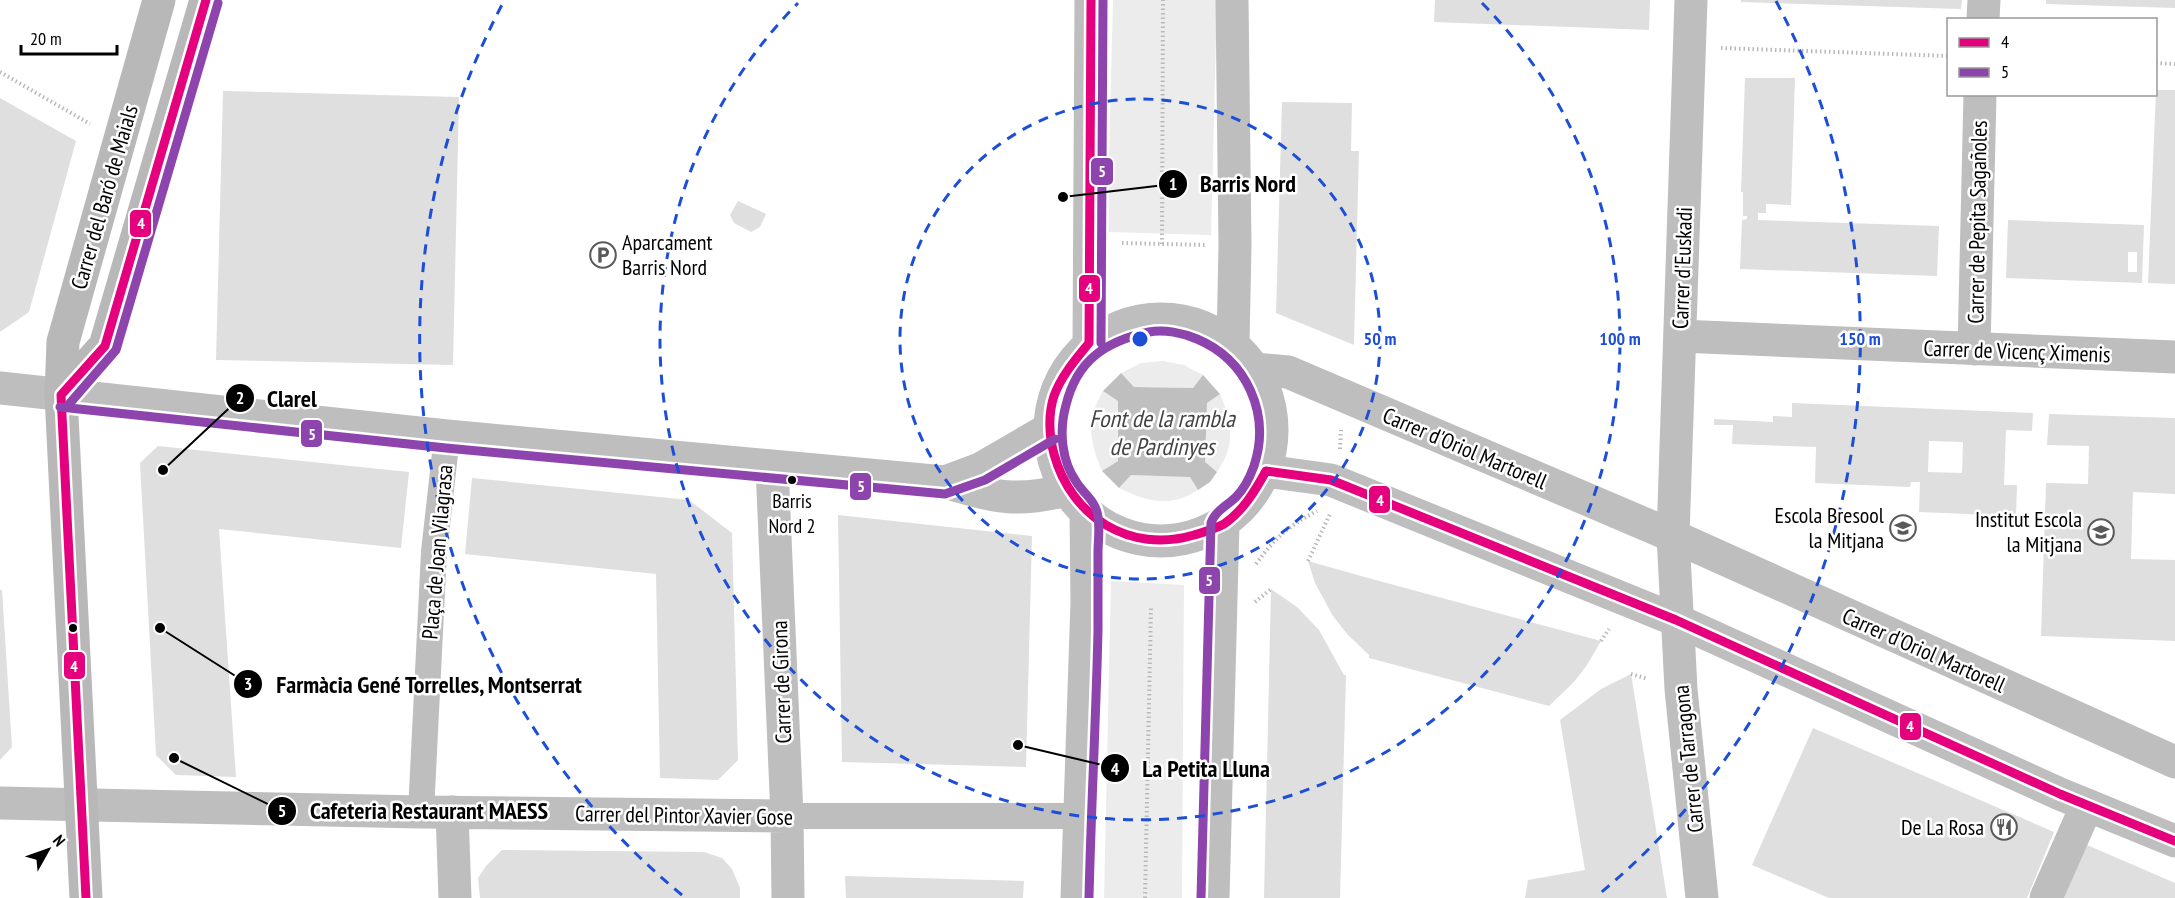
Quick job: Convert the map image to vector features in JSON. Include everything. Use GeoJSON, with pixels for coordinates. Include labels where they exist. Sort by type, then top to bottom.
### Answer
{"type":"FeatureCollection","features":[{"type":"Feature","properties":{"kind":"main road","name":"Carrer del Baró de Maials"},"geometry":{"type":"LineString","coordinates":[[86,898],[61,395],[63,342],[159,0]]}},
{"type":"Feature","properties":{"kind":"main road","name":"Carrer del Baró de Maials"},"geometry":{"type":"LineString","coordinates":[[61,395],[105,346],[206,0]]}},
{"type":"Feature","properties":{"kind":"street"},"geometry":{"type":"LineString","coordinates":[[1089,344],[1091,0]]}},
{"type":"Feature","properties":{"kind":"street"},"geometry":{"type":"LineString","coordinates":[[1232,0],[1235,245],[1233,344]]}},
{"type":"Feature","properties":{"kind":"street","name":"Carrer d'Euskadi"},"geometry":{"type":"LineString","coordinates":[[1673,536],[1690,0]]}},
{"type":"Feature","properties":{"kind":"street"},"geometry":{"type":"LineString","coordinates":[[1983,18],[1984,0]]}},
{"type":"Feature","properties":{"kind":"street","name":"Carrer de Pepita Sagañoles"},"geometry":{"type":"LineString","coordinates":[[1974,350],[1980,96]]}},
{"type":"Feature","properties":{"kind":"street"},"geometry":{"type":"LineString","coordinates":[[0,388],[447,436],[945,482],[994,496],[1017,498],[1040,496],[1076,501],[1117,533],[1152,541],[1189,538],[1223,524],[1249,501],[1266,471],[1273,436],[1270,401],[1256,369],[1233,344],[1207,327],[1177,319],[1145,319],[1116,327],[1089,344],[1068,367],[1054,397],[1049,429],[1054,460],[1076,501],[1087,602],[1077,898]]}},
{"type":"Feature","properties":{"kind":"street","name":"Carrer de Vicenç Ximenis"},"geometry":{"type":"LineString","coordinates":[[1680,336],[2175,357]]}},
{"type":"Feature","properties":{"kind":"street","name":"Carrer d'Oriol Martorell"},"geometry":{"type":"LineString","coordinates":[[1256,369],[1287,372],[1673,536],[2175,762]]}},
{"type":"Feature","properties":{"kind":"street"},"geometry":{"type":"LineString","coordinates":[[945,482],[980,469],[1049,429]]}},
{"type":"Feature","properties":{"kind":"street","name":"Plaça de Joan Vilagrasa"},"geometry":{"type":"LineString","coordinates":[[437,812],[434,552],[447,436]]}},
{"type":"Feature","properties":{"kind":"street","name":"Carrer de Girona"},"geometry":{"type":"LineString","coordinates":[[772,467],[787,816],[788,898]]}},
{"type":"Feature","properties":{"kind":"street"},"geometry":{"type":"LineString","coordinates":[[1266,471],[1331,480],[1337,493],[1676,620],[2087,805],[2175,842]]}},
{"type":"Feature","properties":{"kind":"street"},"geometry":{"type":"LineString","coordinates":[[1213,898],[1223,524]]}},
{"type":"Feature","properties":{"kind":"street"},"geometry":{"type":"LineString","coordinates":[[1673,536],[1676,620]]}},
{"type":"Feature","properties":{"kind":"street","name":"Carrer de Tarragona"},"geometry":{"type":"LineString","coordinates":[[1676,620],[1702,898]]}},
{"type":"Feature","properties":{"kind":"street","name":"Carrer del Pintor Xavier Gose"},"geometry":{"type":"LineString","coordinates":[[0,802],[437,812],[787,816],[1080,816]]}},
{"type":"Feature","properties":{"kind":"street"},"geometry":{"type":"LineString","coordinates":[[2046,898],[2087,805]]}},
{"type":"Feature","properties":{"kind":"street"},"geometry":{"type":"LineString","coordinates":[[437,812],[455,898]]}},
{"type":"Feature","properties":{"kind":"path"},"geometry":{"type":"LineString","coordinates":[[1162,244],[1163,0]]}},
{"type":"Feature","properties":{"kind":"path"},"geometry":{"type":"LineString","coordinates":[[1690,47],[1947,56]]}},
{"type":"Feature","properties":{"kind":"path"},"geometry":{"type":"LineString","coordinates":[[2157,63],[2175,64]]}},
{"type":"Feature","properties":{"kind":"path"},"geometry":{"type":"LineString","coordinates":[[0,72],[119,141]]}},
{"type":"Feature","properties":{"kind":"path"},"geometry":{"type":"LineString","coordinates":[[1091,242],[1235,245]]}},
{"type":"Feature","properties":{"kind":"path"},"geometry":{"type":"LineString","coordinates":[[1308,561],[1337,493],[1344,396]]}},
{"type":"Feature","properties":{"kind":"path"},"geometry":{"type":"LineString","coordinates":[[1252,569],[1273,540],[1337,493]]}},
{"type":"Feature","properties":{"kind":"path"},"geometry":{"type":"LineString","coordinates":[[1222,614],[1247,609],[1271,589]]}},
{"type":"Feature","properties":{"kind":"path"},"geometry":{"type":"LineString","coordinates":[[1145,898],[1151,607]]}},
{"type":"Feature","properties":{"kind":"shaded area"},"geometry":{"type":"Polygon","coordinates":[[[1113,0],[1217,0],[1211,235],[1107,232],[1113,0]]]}},
{"type":"Feature","properties":{"kind":"shaded area"},"geometry":{"type":"Polygon","coordinates":[[[1163,361],[1184,365],[1203,375],[1193,388],[1134,387],[1121,373],[1141,363],[1163,361]]]}},
{"type":"Feature","properties":{"kind":"shaded area"},"geometry":{"type":"Polygon","coordinates":[[[1103,391],[1118,401],[1118,461],[1102,471],[1094,450],[1091,431],[1094,412],[1103,391]]]}},
{"type":"Feature","properties":{"kind":"shaded area"},"geometry":{"type":"Polygon","coordinates":[[[1220,394],[1227,414],[1230,434],[1227,453],[1217,472],[1205,463],[1207,403],[1220,394]]]}},
{"type":"Feature","properties":{"kind":"shaded area"},"geometry":{"type":"Polygon","coordinates":[[[1131,475],[1190,476],[1198,490],[1188,496],[1169,501],[1149,500],[1119,488],[1131,475]]]}},
{"type":"Feature","properties":{"kind":"shaded area"},"geometry":{"type":"Polygon","coordinates":[[[1111,581],[1184,585],[1182,898],[1104,898],[1111,581]]]}},
{"type":"Feature","properties":{"kind":"water","name":"Font de la rambla de Pardinyes"},"geometry":{"type":"Polygon","coordinates":[[[1121,373],[1134,387],[1193,388],[1203,375],[1220,394],[1207,403],[1205,462],[1217,472],[1210,482],[1198,490],[1190,477],[1131,475],[1119,488],[1102,471],[1118,461],[1118,401],[1103,391],[1121,373]]]}},
{"type":"Feature","properties":{"kind":"building"},"geometry":{"type":"Polygon","coordinates":[[[1435,0],[1650,0],[1649,30],[1434,22],[1435,0]]]}},
{"type":"Feature","properties":{"kind":"building"},"geometry":{"type":"Polygon","coordinates":[[[1741,0],[1962,0],[1961,9],[1741,2],[1741,0]]]}},
{"type":"Feature","properties":{"kind":"building"},"geometry":{"type":"Polygon","coordinates":[[[2046,0],[2175,0],[2175,8],[2046,4],[2046,0]]]}},
{"type":"Feature","properties":{"kind":"building"},"geometry":{"type":"Polygon","coordinates":[[[1745,78],[1795,78],[1791,205],[1766,204],[1766,213],[1758,213],[1758,220],[1939,226],[1937,276],[1740,269],[1742,220],[1747,219],[1747,216],[1743,216],[1743,192],[1741,192],[1745,78]]]}},
{"type":"Feature","properties":{"kind":"building"},"geometry":{"type":"Polygon","coordinates":[[[2157,90],[2175,90],[2175,284],[2148,283],[2156,96],[2157,90]]]}},
{"type":"Feature","properties":{"kind":"building"},"geometry":{"type":"Polygon","coordinates":[[[223,91],[459,97],[453,365],[216,360],[223,91]]]}},
{"type":"Feature","properties":{"kind":"building"},"geometry":{"type":"Polygon","coordinates":[[[0,98],[76,141],[29,312],[0,332],[0,98]]]}},
{"type":"Feature","properties":{"kind":"building"},"geometry":{"type":"Polygon","coordinates":[[[1282,102],[1352,103],[1351,151],[1359,151],[1354,345],[1276,313],[1282,102]]]}},
{"type":"Feature","properties":{"kind":"building"},"geometry":{"type":"Polygon","coordinates":[[[738,201],[766,214],[760,227],[751,232],[734,223],[730,215],[738,201]]]}},
{"type":"Feature","properties":{"kind":"building"},"geometry":{"type":"Polygon","coordinates":[[[2008,220],[2144,225],[2142,283],[2006,278],[2008,220]],[[2128,252],[2128,272],[2137,272],[2137,252],[2128,252]]]}},
{"type":"Feature","properties":{"kind":"building"},"geometry":{"type":"Polygon","coordinates":[[[1792,403],[2033,413],[2032,431],[2006,430],[2004,485],[2017,485],[2016,516],[1919,512],[1920,482],[1911,482],[1910,487],[1815,483],[1816,447],[1732,444],[1733,425],[1714,425],[1714,419],[1773,422],[1773,416],[1792,417],[1792,403]],[[1929,441],[1928,472],[1962,473],[1963,442],[1929,441]]]}},
{"type":"Feature","properties":{"kind":"building","name":"Institut Escola la Mitjana"},"geometry":{"type":"Polygon","coordinates":[[[2049,414],[2175,418],[2175,494],[2133,492],[2131,559],[2175,560],[2175,641],[2041,636],[2046,483],[2088,484],[2089,446],[2047,445],[2049,414]]]}},
{"type":"Feature","properties":{"kind":"building"},"geometry":{"type":"Polygon","coordinates":[[[158,446],[409,472],[401,548],[219,529],[236,777],[176,775],[156,755],[140,463],[158,446]]]}},
{"type":"Feature","properties":{"kind":"building"},"geometry":{"type":"Polygon","coordinates":[[[472,478],[689,500],[732,533],[738,760],[718,780],[660,778],[656,574],[465,554],[472,478]]]}},
{"type":"Feature","properties":{"kind":"building"},"geometry":{"type":"Polygon","coordinates":[[[838,515],[1032,536],[1026,767],[842,762],[838,515]]]}},
{"type":"Feature","properties":{"kind":"building"},"geometry":{"type":"Polygon","coordinates":[[[1308,561],[1601,641],[1574,682],[1549,706],[1369,658],[1369,655],[1348,635],[1333,616],[1315,583],[1308,561]]]}},
{"type":"Feature","properties":{"kind":"building"},"geometry":{"type":"Polygon","coordinates":[[[1271,589],[1297,607],[1319,630],[1346,675],[1340,898],[1264,898],[1271,589]]]}},
{"type":"Feature","properties":{"kind":"building"},"geometry":{"type":"Polygon","coordinates":[[[0,590],[2,590],[12,747],[0,760],[0,590]]]}},
{"type":"Feature","properties":{"kind":"building"},"geometry":{"type":"Polygon","coordinates":[[[1631,674],[1667,898],[1525,898],[1528,880],[1585,870],[1560,720],[1601,689],[1631,674]]]}},
{"type":"Feature","properties":{"kind":"building"},"geometry":{"type":"Polygon","coordinates":[[[1813,728],[2054,832],[2027,898],[1829,898],[1752,865],[1813,728]]]}},
{"type":"Feature","properties":{"kind":"building"},"geometry":{"type":"Polygon","coordinates":[[[2087,845],[2175,883],[2175,898],[2064,898],[2087,845]]]}},
{"type":"Feature","properties":{"kind":"building"},"geometry":{"type":"Polygon","coordinates":[[[502,850],[704,852],[722,858],[732,869],[740,888],[740,898],[480,898],[478,878],[502,850]]]}},
{"type":"Feature","properties":{"kind":"building"},"geometry":{"type":"Polygon","coordinates":[[[845,876],[1024,881],[1023,898],[846,898],[845,876]]]}},
{"type":"Feature","properties":{"kind":"transit line","name":"4"},"geometry":{"type":"LineString","coordinates":[[86,898],[61,395],[105,346],[206,0]]}},
{"type":"Feature","properties":{"kind":"transit line","name":"4"},"geometry":{"type":"LineString","coordinates":[[1091,0],[1089,343],[1069,368],[1057,389],[1052,403],[1050,425],[1052,447],[1062,476],[1074,496],[1089,512],[1106,525],[1126,534],[1148,539],[1170,540],[1213,529],[1231,519],[1243,507],[1266,471],[1331,480],[1676,620],[2060,794],[2175,841]]}},
{"type":"Feature","properties":{"kind":"transit line","name":"5"},"geometry":{"type":"LineString","coordinates":[[1101,343],[1103,0]]}},
{"type":"Feature","properties":{"kind":"transit line","name":"5"},"geometry":{"type":"LineString","coordinates":[[70,403],[116,350],[218,3]]}},
{"type":"Feature","properties":{"kind":"transit line","name":"5"},"geometry":{"type":"LineString","coordinates":[[1089,898],[1099,526],[1095,507],[1077,483],[1068,465],[1062,435],[1064,415],[1071,389],[1086,364],[1096,355],[1119,341],[1149,332],[1161,331],[1180,333],[1197,339],[1215,348],[1229,360],[1251,391],[1257,409],[1259,427],[1258,446],[1249,479],[1239,494],[1219,512],[1211,523],[1201,898]]}},
{"type":"Feature","properties":{"kind":"transit line","name":"5"},"geometry":{"type":"LineString","coordinates":[[60,407],[446,448],[945,494],[985,480],[1055,439]]}},
{"type":"Feature","properties":{"kind":"place","name":"Barris Nord"},"geometry":{"type":"Point","coordinates":[1063,197]}},
{"type":"Feature","properties":{"kind":"place","name":"Aparcament Barris Nord"},"geometry":{"type":"Point","coordinates":[603,255]}},
{"type":"Feature","properties":{"kind":"place","name":"Clarel"},"geometry":{"type":"Point","coordinates":[163,470]}},
{"type":"Feature","properties":{"kind":"place","name":"Barris Nord 2"},"geometry":{"type":"Point","coordinates":[792,480]}},
{"type":"Feature","properties":{"kind":"place","name":"Escola Bresool la Mitjana"},"geometry":{"type":"Point","coordinates":[1903,528]}},
{"type":"Feature","properties":{"kind":"place","name":"Institut Escola la Mitjana"},"geometry":{"type":"Point","coordinates":[2101,532]}},
{"type":"Feature","properties":{"kind":"place","name":"Farmàcia Gené Torrelles, Montserrat"},"geometry":{"type":"Point","coordinates":[160,628]}},
{"type":"Feature","properties":{"kind":"place","name":"La Petita Lluna"},"geometry":{"type":"Point","coordinates":[1018,745]}},
{"type":"Feature","properties":{"kind":"place","name":"Cafeteria Restaurant MAESS"},"geometry":{"type":"Point","coordinates":[174,758]}},
{"type":"Feature","properties":{"kind":"place","name":"De La Rosa"},"geometry":{"type":"Point","coordinates":[2004,827]}}]}
